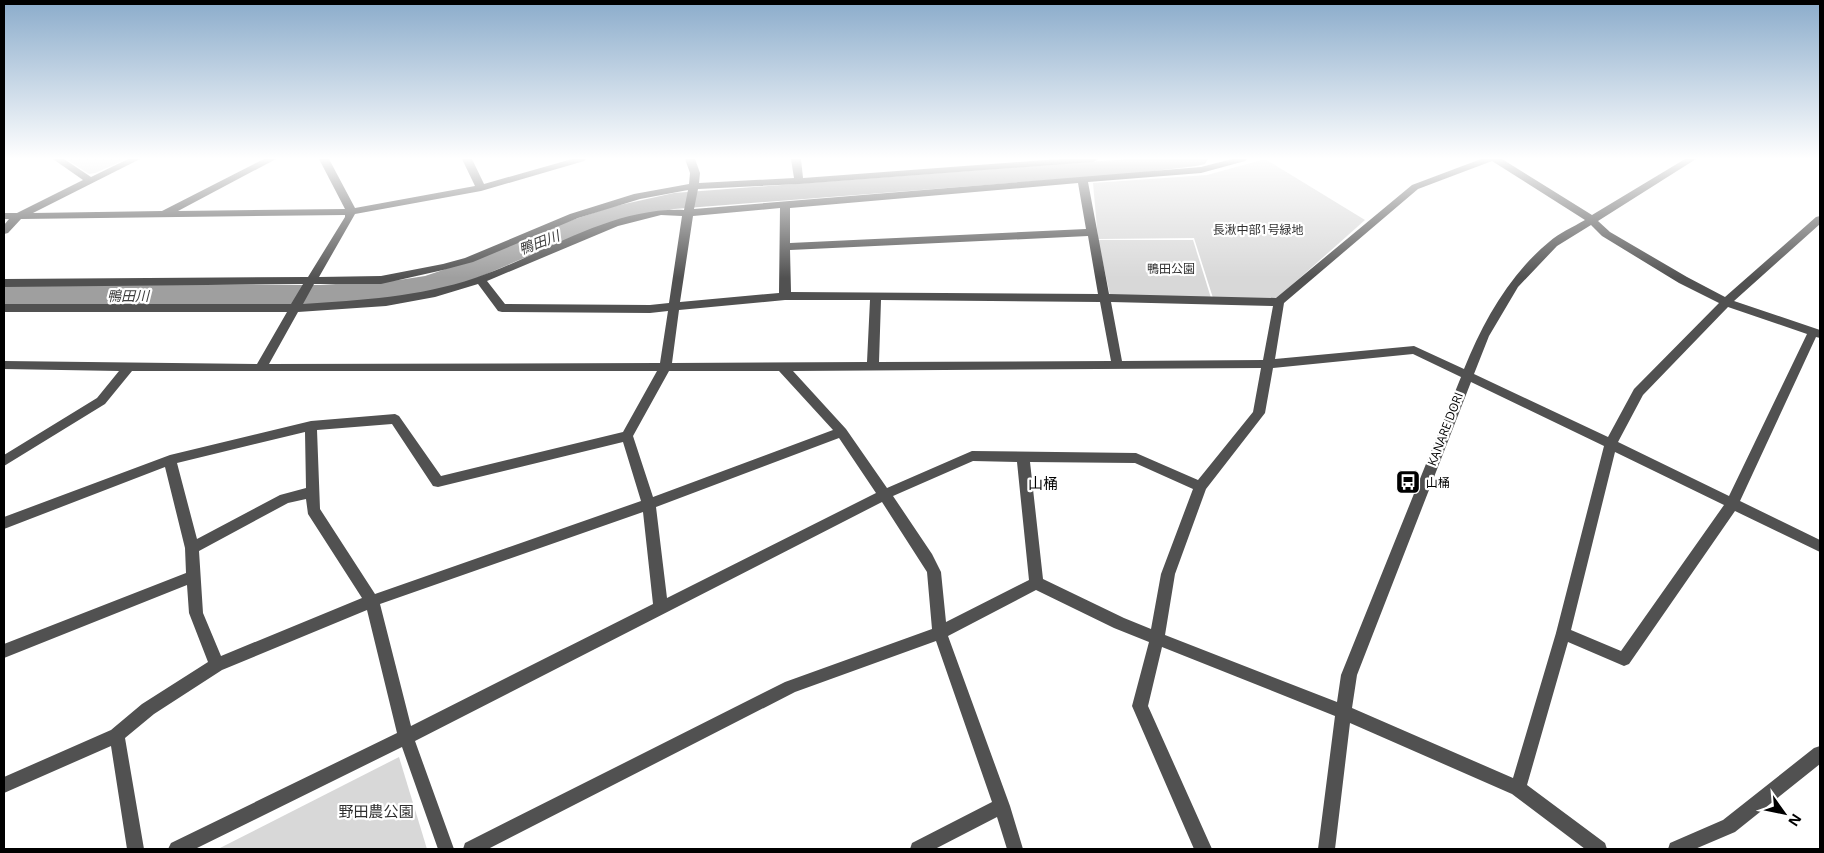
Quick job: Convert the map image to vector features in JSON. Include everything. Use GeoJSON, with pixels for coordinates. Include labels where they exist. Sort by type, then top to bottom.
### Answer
{"type":"FeatureCollection","features":[{"type":"Feature","properties":{"kind":"street"},"geometry":{"type":"LineString","coordinates":[[4,231],[18,216],[52,199]]}},
{"type":"Feature","properties":{"kind":"street"},"geometry":{"type":"LineString","coordinates":[[163,214],[193,199]]}},
{"type":"Feature","properties":{"kind":"street"},"geometry":{"type":"LineString","coordinates":[[261,368],[296,305],[348,222],[350,212],[346,199]]}},
{"type":"Feature","properties":{"kind":"street"},"geometry":{"type":"LineString","coordinates":[[4,216],[350,212],[422,199]]}},
{"type":"Feature","properties":{"kind":"street"},"geometry":{"type":"LineString","coordinates":[[4,283],[310,283],[381,280],[469,260],[574,216],[629,199]]}},
{"type":"Feature","properties":{"kind":"street"},"geometry":{"type":"LineString","coordinates":[[661,609],[648,504],[627,436],[665,368],[691,199]]}},
{"type":"Feature","properties":{"kind":"street"},"geometry":{"type":"LineString","coordinates":[[4,308],[296,305],[386,302],[480,280],[614,224],[661,212],[688,213],[847,199]]}},
{"type":"Feature","properties":{"kind":"street"},"geometry":{"type":"LineString","coordinates":[[1086,199],[1117,363]]}},
{"type":"Feature","properties":{"kind":"street"},"geometry":{"type":"LineString","coordinates":[[1203,849],[1140,706],[1157,639],[1168,574],[1200,487],[1259,413],[1279,302],[1401,199]]}},
{"type":"Feature","properties":{"kind":"street"},"geometry":{"type":"LineString","coordinates":[[1558,199],[1591,220],[1606,234],[1683,280],[1726,302],[1817,333],[1732,504],[1624,659],[1563,632]]}},
{"type":"Feature","properties":{"kind":"street","name":"KANARE DORI"},"geometry":{"type":"LineString","coordinates":[[1326,849],[1349,675],[1483,336],[1514,284],[1552,244],[1626,199]]}},
{"type":"Feature","properties":{"kind":"street"},"geometry":{"type":"LineString","coordinates":[[785,296],[786,204]]}},
{"type":"Feature","properties":{"kind":"street"},"geometry":{"type":"LineString","coordinates":[[1518,788],[1563,632],[1611,444],[1638,392],[1726,302],[1820,219]]}},
{"type":"Feature","properties":{"kind":"street"},"geometry":{"type":"LineString","coordinates":[[786,247],[1093,232]]}},
{"type":"Feature","properties":{"kind":"street"},"geometry":{"type":"LineString","coordinates":[[480,280],[502,308],[650,309],[785,296],[1106,298],[1279,302]]}},
{"type":"Feature","properties":{"kind":"street"},"geometry":{"type":"LineString","coordinates":[[873,365],[876,296]]}},
{"type":"Feature","properties":{"kind":"street"},"geometry":{"type":"LineString","coordinates":[[4,365],[261,368],[665,368],[1117,363],[1269,364],[1414,350],[1820,546]]}},
{"type":"Feature","properties":{"kind":"street"},"geometry":{"type":"LineString","coordinates":[[782,366],[842,432],[885,494],[927,558],[934,572],[940,632],[1002,806],[1015,849]]}},
{"type":"Feature","properties":{"kind":"street"},"geometry":{"type":"LineString","coordinates":[[4,461],[101,401],[128,367]]}},
{"type":"Feature","properties":{"kind":"street"},"geometry":{"type":"LineString","coordinates":[[4,523],[170,460],[311,426],[394,419],[438,482],[627,436]]}},
{"type":"Feature","properties":{"kind":"street"},"geometry":{"type":"LineString","coordinates":[[311,426],[313,510],[372,601],[406,737],[446,849]]}},
{"type":"Feature","properties":{"kind":"street"},"geometry":{"type":"LineString","coordinates":[[4,785],[116,735],[148,709],[217,665],[372,601],[648,504],[842,432]]}},
{"type":"Feature","properties":{"kind":"street"},"geometry":{"type":"LineString","coordinates":[[178,849],[661,609],[885,494],[972,456],[1136,458],[1200,487]]}},
{"type":"Feature","properties":{"kind":"street"},"geometry":{"type":"LineString","coordinates":[[1023,458],[1036,584]]}},
{"type":"Feature","properties":{"kind":"street"},"geometry":{"type":"LineString","coordinates":[[170,460],[192,548],[196,613],[217,665]]}},
{"type":"Feature","properties":{"kind":"street"},"geometry":{"type":"LineString","coordinates":[[192,548],[285,499],[313,492]]}},
{"type":"Feature","properties":{"kind":"street"},"geometry":{"type":"LineString","coordinates":[[4,651],[195,576]]}},
{"type":"Feature","properties":{"kind":"street"},"geometry":{"type":"LineString","coordinates":[[471,849],[790,687],[940,632],[1036,584]]}},
{"type":"Feature","properties":{"kind":"street"},"geometry":{"type":"LineString","coordinates":[[1036,584],[1119,623],[1343,712],[1518,788],[1599,849]]}},
{"type":"Feature","properties":{"kind":"street"},"geometry":{"type":"LineString","coordinates":[[116,735],[134,849]]}},
{"type":"Feature","properties":{"kind":"street"},"geometry":{"type":"LineString","coordinates":[[1676,849],[1729,826],[1820,754]]}},
{"type":"Feature","properties":{"kind":"street"},"geometry":{"type":"LineString","coordinates":[[918,849],[1002,806]]}},
{"type":"Feature","properties":{"kind":"green space","name":"長湫中部1号緑地"},"geometry":{"type":"Polygon","coordinates":[[[1094,199],[1330,199],[1365,220],[1275,300],[1213,298],[1194,238],[1098,239],[1094,199]]]}},
{"type":"Feature","properties":{"kind":"green space","name":"鴨田公園"},"geometry":{"type":"Polygon","coordinates":[[[1098,240],[1193,240],[1211,298],[1110,295],[1098,240]]]}},
{"type":"Feature","properties":{"kind":"green space","name":"野田農公園"},"geometry":{"type":"Polygon","coordinates":[[[399,757],[427,849],[218,849],[399,757]]]}},
{"type":"Feature","properties":{"kind":"waterway","name":"鴨田川"},"geometry":{"type":"LineString","coordinates":[[4,295],[320,295],[399,289],[427,285],[453,277],[547,238],[620,213],[674,201],[703,199]]}},
{"type":"Feature","properties":{"kind":"place","name":"山桶"},"geometry":{"type":"Point","coordinates":[1408,482]}},
{"type":"Feature","properties":{"kind":"district","name":"山桶"},"geometry":{"type":"Point","coordinates":[1043,483]}}]}
